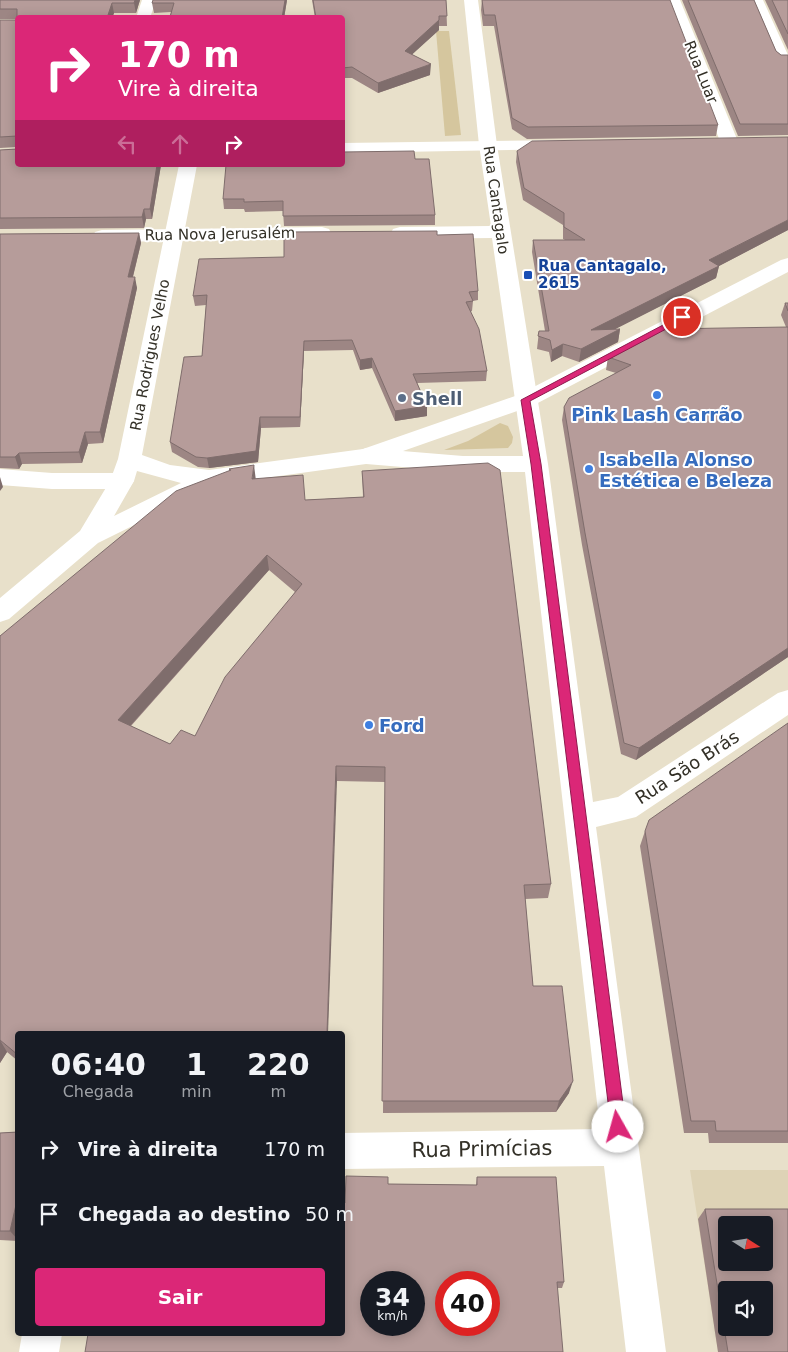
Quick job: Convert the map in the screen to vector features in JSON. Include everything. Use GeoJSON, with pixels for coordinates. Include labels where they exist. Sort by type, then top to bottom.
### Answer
{"type":"FeatureCollection","features":[{"type":"Feature","properties":{"kind":"street"},"geometry":{"type":"LineString","coordinates":[[144,15],[149,0]]}},
{"type":"Feature","properties":{"kind":"street","name":"Rua Cantagalo"},"geometry":{"type":"LineString","coordinates":[[471,0],[488,145],[536,464],[646,1352]]}},
{"type":"Feature","properties":{"kind":"street","name":"Rua Luar"},"geometry":{"type":"LineString","coordinates":[[674,0],[730,144]]}},
{"type":"Feature","properties":{"kind":"street"},"geometry":{"type":"LineString","coordinates":[[756,0],[784,61]]}},
{"type":"Feature","properties":{"kind":"street"},"geometry":{"type":"LineString","coordinates":[[710,144],[749,143]]}},
{"type":"Feature","properties":{"kind":"street"},"geometry":{"type":"LineString","coordinates":[[345,148],[581,145]]}},
{"type":"Feature","properties":{"kind":"street","name":"Rua Rodrigues Velho"},"geometry":{"type":"LineString","coordinates":[[89,537],[122,481],[130,459],[188,167]]}},
{"type":"Feature","properties":{"kind":"street"},"geometry":{"type":"LineString","coordinates":[[378,233],[501,232]]}},
{"type":"Feature","properties":{"kind":"street","name":"Rua Nova Jerusalém"},"geometry":{"type":"LineString","coordinates":[[86,236],[339,233]]}},
{"type":"Feature","properties":{"kind":"street"},"geometry":{"type":"LineString","coordinates":[[130,459],[166,474],[210,478],[366,456],[526,400],[788,264]]}},
{"type":"Feature","properties":{"kind":"street"},"geometry":{"type":"LineString","coordinates":[[366,456],[463,464],[536,464]]}},
{"type":"Feature","properties":{"kind":"street"},"geometry":{"type":"LineString","coordinates":[[0,477],[52,481],[122,481]]}},
{"type":"Feature","properties":{"kind":"street"},"geometry":{"type":"LineString","coordinates":[[0,612],[89,537],[210,478]]}},
{"type":"Feature","properties":{"kind":"street","name":"Rua São Brás"},"geometry":{"type":"LineString","coordinates":[[580,818],[625,808],[788,701]]}},
{"type":"Feature","properties":{"kind":"street","name":"Rua Primícias"},"geometry":{"type":"LineString","coordinates":[[345,1151],[620,1146]]}},
{"type":"Feature","properties":{"kind":"street"},"geometry":{"type":"LineString","coordinates":[[38,1352],[42,1336]]}},
{"type":"Feature","properties":{"kind":"shaded area"},"geometry":{"type":"Polygon","coordinates":[[[436,31],[449,31],[461,135],[445,136],[436,31]]]}},
{"type":"Feature","properties":{"kind":"shaded area"},"geometry":{"type":"Polygon","coordinates":[[[500,423],[508,426],[513,437],[512,443],[508,448],[444,450],[468,441],[500,423]]]}},
{"type":"Feature","properties":{"kind":"shaded area"},"geometry":{"type":"Polygon","coordinates":[[[690,1170],[788,1170],[788,1352],[718,1352],[690,1170]]]}},
{"type":"Feature","properties":{"kind":"building"},"geometry":{"type":"Polygon","coordinates":[[[0,0],[135,0],[134,3],[112,3],[108,15],[17,15],[17,9],[0,9],[0,0]]]}},
{"type":"Feature","properties":{"kind":"building"},"geometry":{"type":"Polygon","coordinates":[[[153,0],[285,0],[282,15],[171,15],[174,3],[152,3],[153,0]]]}},
{"type":"Feature","properties":{"kind":"building"},"geometry":{"type":"Polygon","coordinates":[[[313,0],[446,0],[447,16],[439,16],[439,20],[405,51],[431,64],[378,83],[352,67],[345,68],[345,15],[316,15],[313,0]]]}},
{"type":"Feature","properties":{"kind":"building"},"geometry":{"type":"Polygon","coordinates":[[[482,0],[670,0],[718,125],[528,127],[512,118],[495,15],[484,15],[482,0]]]}},
{"type":"Feature","properties":{"kind":"building"},"geometry":{"type":"Polygon","coordinates":[[[688,0],[754,0],[776,51],[781,55],[788,55],[788,124],[740,124],[688,0]]]}},
{"type":"Feature","properties":{"kind":"building"},"geometry":{"type":"Polygon","coordinates":[[[772,0],[788,0],[788,34],[772,0]]]}},
{"type":"Feature","properties":{"kind":"building"},"geometry":{"type":"Polygon","coordinates":[[[0,20],[15,20],[15,136],[0,137],[0,20]]]}},
{"type":"Feature","properties":{"kind":"building"},"geometry":{"type":"Polygon","coordinates":[[[788,137],[788,220],[709,260],[719,266],[591,330],[620,329],[581,349],[563,344],[552,350],[550,340],[538,336],[539,331],[549,331],[533,240],[585,240],[564,227],[564,213],[524,188],[517,151],[532,141],[788,137]]]}},
{"type":"Feature","properties":{"kind":"building"},"geometry":{"type":"Polygon","coordinates":[[[15,149],[15,167],[157,167],[150,209],[144,209],[142,217],[0,218],[0,150],[15,149]]]}},
{"type":"Feature","properties":{"kind":"building"},"geometry":{"type":"Polygon","coordinates":[[[414,151],[415,159],[429,159],[435,215],[283,216],[283,201],[244,202],[244,199],[223,199],[226,167],[345,167],[345,152],[414,151]]]}},
{"type":"Feature","properties":{"kind":"building"},"geometry":{"type":"Polygon","coordinates":[[[437,231],[437,235],[473,234],[478,291],[469,292],[473,301],[466,302],[479,329],[487,371],[413,374],[427,406],[395,411],[372,358],[360,360],[352,340],[304,341],[300,417],[260,417],[256,451],[207,458],[196,457],[170,442],[184,357],[202,356],[207,295],[193,296],[199,259],[284,257],[284,232],[437,231]]]}},
{"type":"Feature","properties":{"kind":"building"},"geometry":{"type":"Polygon","coordinates":[[[139,233],[128,277],[135,277],[100,432],[85,432],[79,452],[19,453],[15,457],[0,457],[0,234],[139,233]]]}},
{"type":"Feature","properties":{"kind":"building"},"geometry":{"type":"Polygon","coordinates":[[[788,327],[788,648],[639,748],[624,743],[564,407],[569,398],[631,365],[608,357],[663,329],[788,327]]]}},
{"type":"Feature","properties":{"kind":"building"},"geometry":{"type":"Polygon","coordinates":[[[488,463],[500,470],[551,884],[524,885],[533,986],[562,986],[573,1081],[559,1101],[382,1101],[385,767],[336,766],[327,1031],[15,1031],[15,1052],[0,1040],[0,636],[176,491],[231,470],[229,469],[254,465],[252,479],[303,475],[305,500],[364,497],[362,471],[488,463]],[[267,555],[118,720],[170,744],[181,730],[195,736],[225,677],[302,584],[267,555]]]}},
{"type":"Feature","properties":{"kind":"building"},"geometry":{"type":"Polygon","coordinates":[[[788,723],[788,1131],[716,1131],[715,1121],[691,1121],[645,831],[649,820],[788,723]]]}},
{"type":"Feature","properties":{"kind":"building"},"geometry":{"type":"Polygon","coordinates":[[[15,1132],[15,1209],[10,1231],[0,1231],[0,1133],[15,1132]]]}},
{"type":"Feature","properties":{"kind":"building"},"geometry":{"type":"Polygon","coordinates":[[[346,1176],[388,1177],[388,1184],[477,1185],[477,1177],[556,1177],[564,1282],[557,1282],[563,1352],[85,1352],[88,1336],[345,1336],[346,1176]]]}},
{"type":"Feature","properties":{"kind":"building"},"geometry":{"type":"Polygon","coordinates":[[[705,1209],[788,1209],[788,1352],[728,1352],[725,1336],[773,1336],[773,1281],[718,1281],[718,1290],[705,1209]]]}},
{"type":"Feature","properties":{"kind":"place","name":"Rua Cantagalo, 2615"},"geometry":{"type":"Point","coordinates":[528,275]}},
{"type":"Feature","properties":{"kind":"place","name":"Pink Lash Carrão"},"geometry":{"type":"Point","coordinates":[657,395]}},
{"type":"Feature","properties":{"kind":"place","name":"Shell"},"geometry":{"type":"Point","coordinates":[402,398]}},
{"type":"Feature","properties":{"kind":"place","name":"Isabella Alonso Estética e Beleza"},"geometry":{"type":"Point","coordinates":[589,469]}},
{"type":"Feature","properties":{"kind":"place","name":"Ford"},"geometry":{"type":"Point","coordinates":[369,725]}},
{"type":"Feature","properties":{"kind":"route"},"geometry":{"type":"LineString","coordinates":[[618,1127],[536,464],[526,400],[682,317]]}}]}
